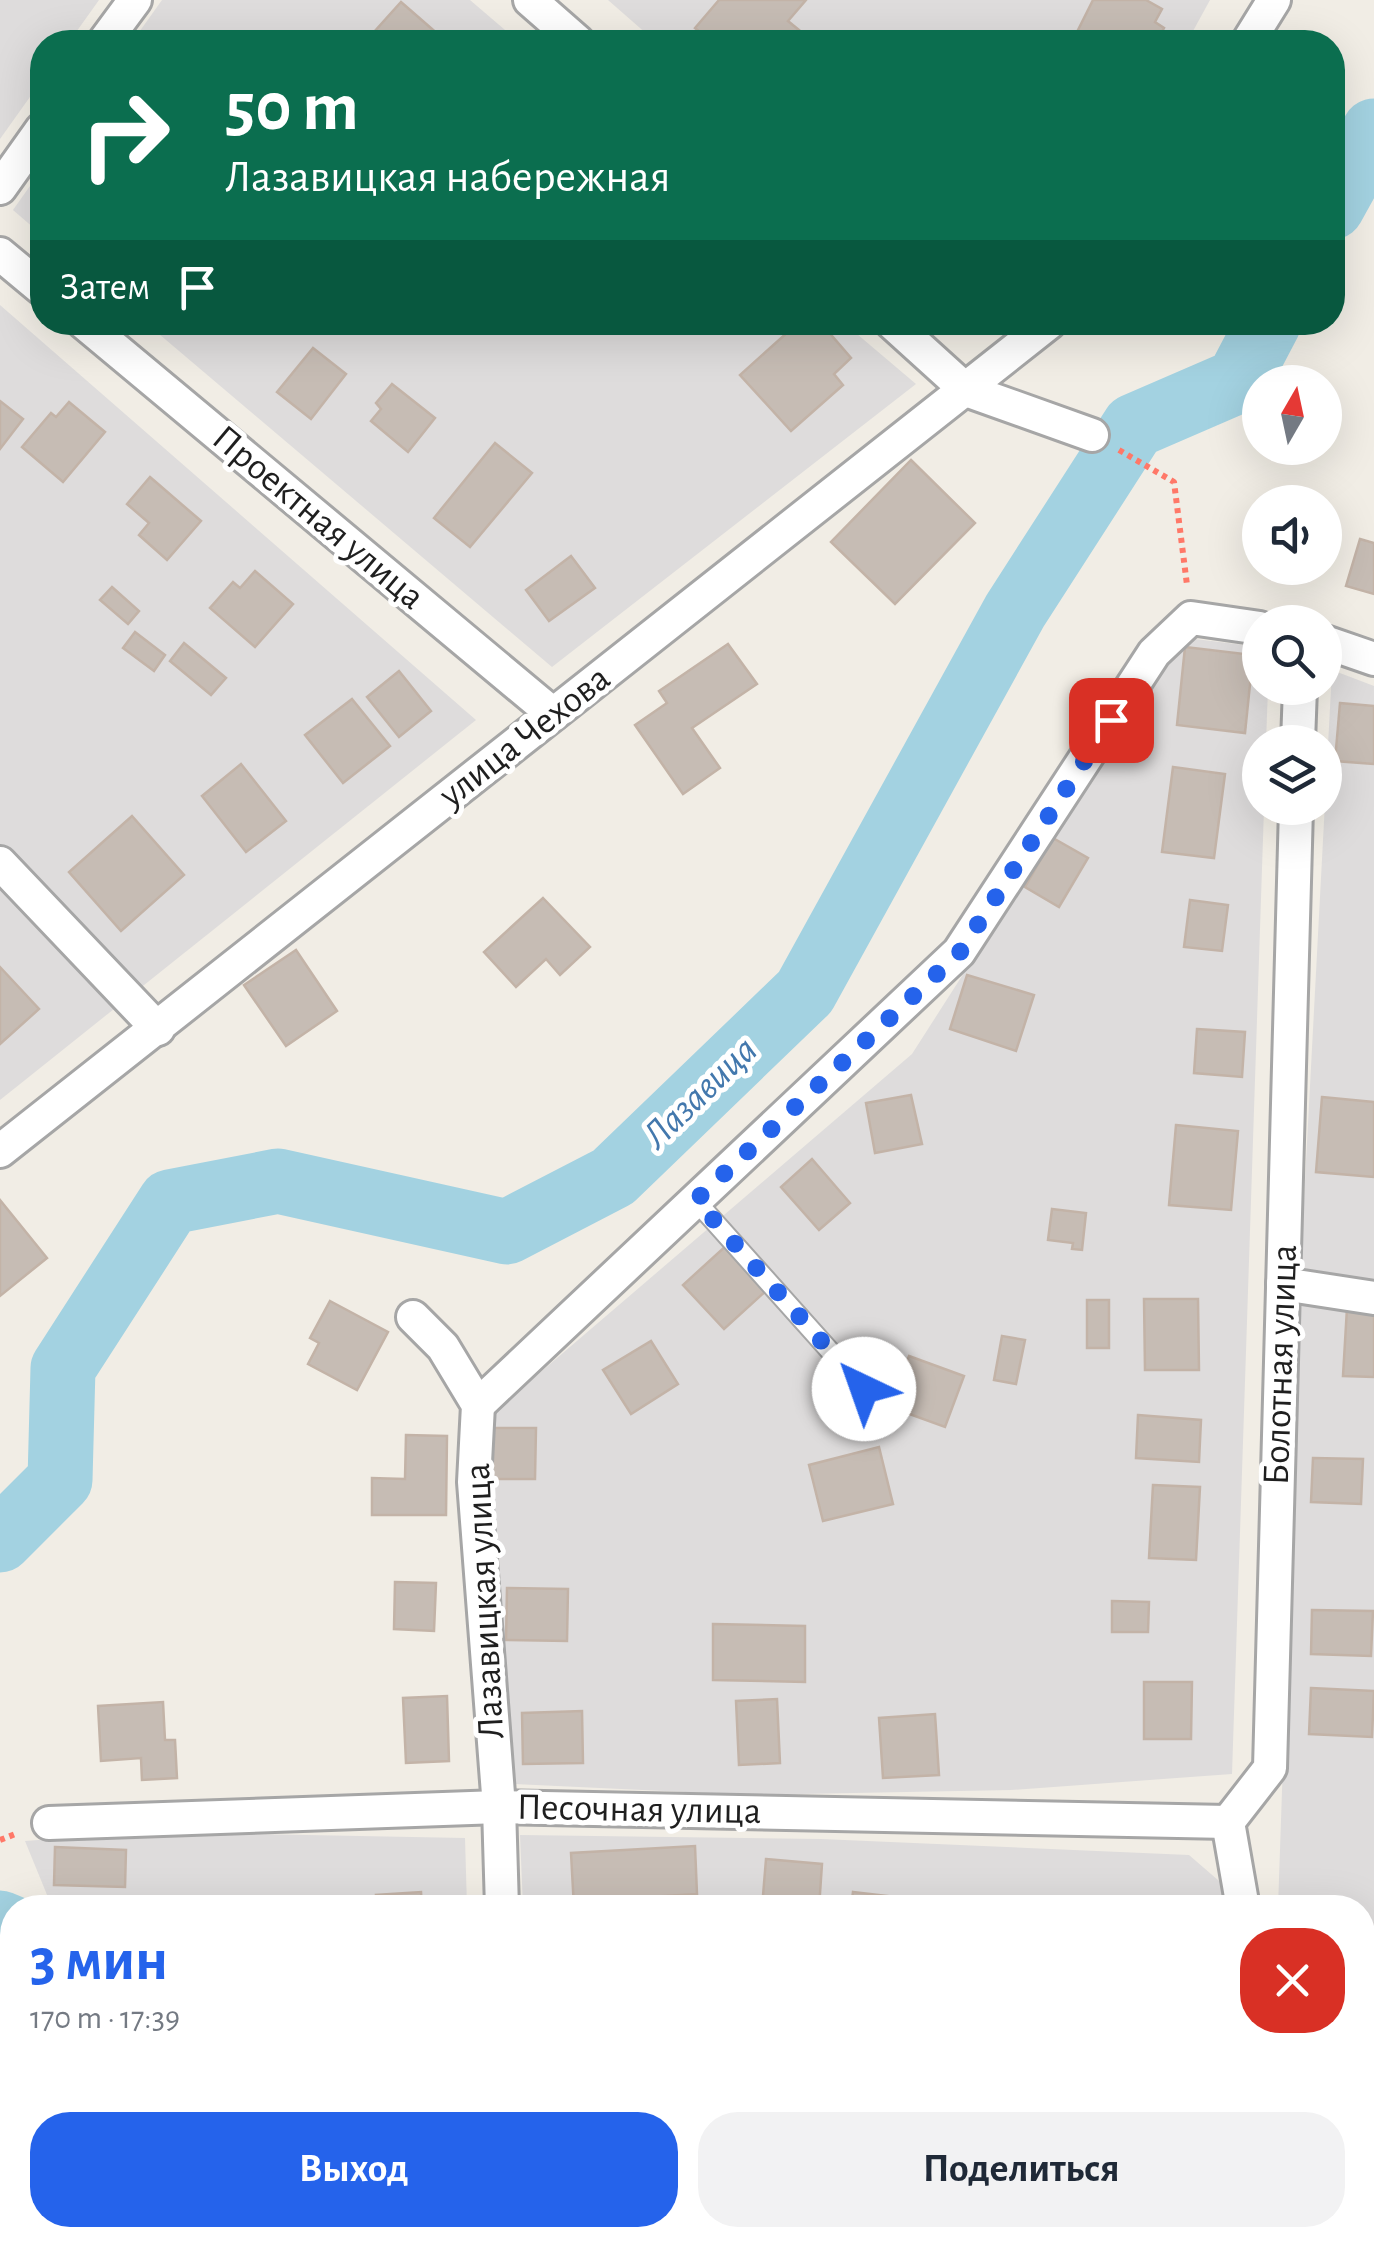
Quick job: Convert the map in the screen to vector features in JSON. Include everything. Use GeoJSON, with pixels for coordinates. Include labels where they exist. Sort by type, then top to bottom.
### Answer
{"type":"FeatureCollection","features":[{"type":"Feature","properties":{"kind":"street"},"geometry":{"type":"LineString","coordinates":[[113,30],[135,0]]}},
{"type":"Feature","properties":{"kind":"street"},"geometry":{"type":"LineString","coordinates":[[530,0],[564,30]]}},
{"type":"Feature","properties":{"kind":"street"},"geometry":{"type":"LineString","coordinates":[[1255,30],[1274,0]]}},
{"type":"Feature","properties":{"kind":"street"},"geometry":{"type":"LineString","coordinates":[[0,188],[30,146]]}},
{"type":"Feature","properties":{"kind":"street"},"geometry":{"type":"LineString","coordinates":[[0,254],[30,279]]}},
{"type":"Feature","properties":{"kind":"street","name":"Проектная улица"},"geometry":{"type":"LineString","coordinates":[[99,335],[554,714]]}},
{"type":"Feature","properties":{"kind":"street"},"geometry":{"type":"LineString","coordinates":[[905,335],[966,390],[1092,434]]}},
{"type":"Feature","properties":{"kind":"street","name":"улица Чехова"},"geometry":{"type":"LineString","coordinates":[[0,1151],[1034,335]]}},
{"type":"Feature","properties":{"kind":"street"},"geometry":{"type":"LineString","coordinates":[[412,1317],[444,1346],[478,1405],[960,952],[1154,654],[1191,618],[1242,625]]}},
{"type":"Feature","properties":{"kind":"street"},"geometry":{"type":"LineString","coordinates":[[1342,648],[1374,658]]}},
{"type":"Feature","properties":{"kind":"street","name":"Болотная улица"},"geometry":{"type":"LineString","coordinates":[[1228,1822],[1270,1768],[1296,825]]}},
{"type":"Feature","properties":{"kind":"street"},"geometry":{"type":"LineString","coordinates":[[0,863],[158,1029]]}},
{"type":"Feature","properties":{"kind":"street"},"geometry":{"type":"LineString","coordinates":[[1283,1284],[1374,1298]]}},
{"type":"Feature","properties":{"kind":"street","name":"Лазавицкая улица"},"geometry":{"type":"LineString","coordinates":[[478,1405],[474,1482],[499,1807],[502,1895]]}},
{"type":"Feature","properties":{"kind":"street","name":"Песочная улица"},"geometry":{"type":"LineString","coordinates":[[49,1822],[499,1807],[1228,1822]]}},
{"type":"Feature","properties":{"kind":"street"},"geometry":{"type":"LineString","coordinates":[[1228,1822],[1242,1895]]}},
{"type":"Feature","properties":{"kind":"lane"},"geometry":{"type":"LineString","coordinates":[[696,1200],[864,1389]]}},
{"type":"Feature","properties":{"kind":"path"},"geometry":{"type":"LineString","coordinates":[[1092,434],[1174,482],[1191,618]]}},
{"type":"Feature","properties":{"kind":"shaded area"},"geometry":{"type":"Polygon","coordinates":[[[0,0],[99,0],[78,30],[30,30],[30,97],[0,139],[0,0]]]}},
{"type":"Feature","properties":{"kind":"shaded area"},"geometry":{"type":"Polygon","coordinates":[[[162,0],[470,0],[505,30],[141,30],[162,0]]]}},
{"type":"Feature","properties":{"kind":"shaded area"},"geometry":{"type":"Polygon","coordinates":[[[608,0],[1210,0],[1194,30],[642,30],[608,0]]]}},
{"type":"Feature","properties":{"kind":"shaded area"},"geometry":{"type":"Polygon","coordinates":[[[30,186],[30,225],[13,210],[30,186]]]}},
{"type":"Feature","properties":{"kind":"shaded area"},"geometry":{"type":"Polygon","coordinates":[[[0,305],[476,720],[0,1100],[0,305]]]}},
{"type":"Feature","properties":{"kind":"shaded area"},"geometry":{"type":"Polygon","coordinates":[[[160,335],[858,335],[916,384],[552,667],[160,335]]]}},
{"type":"Feature","properties":{"kind":"shaded area"},"geometry":{"type":"Polygon","coordinates":[[[1179,637],[1242,645],[1242,705],[1267,705],[1267,725],[1242,725],[1242,825],[1263,825],[1232,1774],[1011,1790],[750,1795],[514,1784],[494,1604],[487,1418],[912,1054],[1179,637]]]}},
{"type":"Feature","properties":{"kind":"shaded area"},"geometry":{"type":"Polygon","coordinates":[[[1342,674],[1374,686],[1374,1895],[1278,1895],[1299,1294],[1324,825],[1342,825],[1342,725],[1329,725],[1330,705],[1342,705],[1342,674]]]}},
{"type":"Feature","properties":{"kind":"shaded area"},"geometry":{"type":"Polygon","coordinates":[[[146,1832],[465,1838],[467,1895],[47,1895],[25,1841],[146,1832]]]}},
{"type":"Feature","properties":{"kind":"shaded area"},"geometry":{"type":"Polygon","coordinates":[[[520,1835],[821,1839],[1189,1855],[1226,1887],[1226,1895],[522,1895],[520,1835]]]}},
{"type":"Feature","properties":{"kind":"building"},"geometry":{"type":"Polygon","coordinates":[[[719,0],[806,0],[788,21],[799,30],[695,28],[719,0]]]}},
{"type":"Feature","properties":{"kind":"building"},"geometry":{"type":"Polygon","coordinates":[[[1093,0],[1146,0],[1162,9],[1155,22],[1163,30],[1078,30],[1093,0]]]}},
{"type":"Feature","properties":{"kind":"building"},"geometry":{"type":"Polygon","coordinates":[[[401,2],[433,30],[376,30],[401,2]]]}},
{"type":"Feature","properties":{"kind":"building"},"geometry":{"type":"Polygon","coordinates":[[[785,335],[831,335],[851,358],[834,374],[843,385],[791,431],[740,375],[785,335]]]}},
{"type":"Feature","properties":{"kind":"building"},"geometry":{"type":"Polygon","coordinates":[[[313,348],[346,374],[311,419],[277,392],[313,348]]]}},
{"type":"Feature","properties":{"kind":"building"},"geometry":{"type":"Polygon","coordinates":[[[392,384],[435,418],[408,452],[371,421],[381,409],[376,403],[392,384]]]}},
{"type":"Feature","properties":{"kind":"building"},"geometry":{"type":"Polygon","coordinates":[[[0,401],[23,419],[0,449],[0,401]]]}},
{"type":"Feature","properties":{"kind":"building"},"geometry":{"type":"Polygon","coordinates":[[[69,402],[105,432],[63,482],[22,447],[51,413],[56,417],[69,402]]]}},
{"type":"Feature","properties":{"kind":"building"},"geometry":{"type":"Polygon","coordinates":[[[495,443],[532,473],[470,547],[434,518],[495,443]]]}},
{"type":"Feature","properties":{"kind":"building"},"geometry":{"type":"Polygon","coordinates":[[[911,460],[975,523],[895,604],[831,542],[911,460]]]}},
{"type":"Feature","properties":{"kind":"building"},"geometry":{"type":"Polygon","coordinates":[[[150,477],[201,521],[167,560],[139,535],[149,523],[127,504],[150,477]]]}},
{"type":"Feature","properties":{"kind":"building"},"geometry":{"type":"Polygon","coordinates":[[[1360,539],[1374,543],[1374,594],[1346,586],[1360,539]]]}},
{"type":"Feature","properties":{"kind":"building"},"geometry":{"type":"Polygon","coordinates":[[[571,556],[595,588],[549,621],[526,590],[571,556]]]}},
{"type":"Feature","properties":{"kind":"building"},"geometry":{"type":"Polygon","coordinates":[[[255,571],[293,604],[255,647],[210,608],[233,582],[240,588],[255,571]]]}},
{"type":"Feature","properties":{"kind":"building"},"geometry":{"type":"Polygon","coordinates":[[[112,587],[139,611],[128,624],[100,600],[112,587]]]}},
{"type":"Feature","properties":{"kind":"building"},"geometry":{"type":"Polygon","coordinates":[[[135,632],[165,655],[154,671],[123,648],[135,632]]]}},
{"type":"Feature","properties":{"kind":"building"},"geometry":{"type":"Polygon","coordinates":[[[184,643],[226,678],[211,695],[170,661],[184,643]]]}},
{"type":"Feature","properties":{"kind":"building"},"geometry":{"type":"Polygon","coordinates":[[[728,644],[757,684],[692,728],[720,768],[683,794],[635,725],[667,703],[659,691],[728,644]]]}},
{"type":"Feature","properties":{"kind":"building"},"geometry":{"type":"Polygon","coordinates":[[[1185,647],[1242,654],[1242,705],[1248,705],[1242,733],[1177,725],[1185,647]]]}},
{"type":"Feature","properties":{"kind":"building"},"geometry":{"type":"Polygon","coordinates":[[[399,671],[431,711],[399,737],[367,697],[399,671]]]}},
{"type":"Feature","properties":{"kind":"building"},"geometry":{"type":"Polygon","coordinates":[[[352,699],[390,746],[343,783],[305,735],[352,699]]]}},
{"type":"Feature","properties":{"kind":"building"},"geometry":{"type":"Polygon","coordinates":[[[1342,703],[1374,706],[1374,764],[1342,762],[1342,725],[1338,725],[1342,703]]]}},
{"type":"Feature","properties":{"kind":"building"},"geometry":{"type":"Polygon","coordinates":[[[241,764],[286,821],[246,852],[202,796],[241,764]]]}},
{"type":"Feature","properties":{"kind":"building"},"geometry":{"type":"Polygon","coordinates":[[[1173,767],[1225,774],[1214,858],[1162,852],[1173,767]]]}},
{"type":"Feature","properties":{"kind":"building"},"geometry":{"type":"Polygon","coordinates":[[[132,816],[184,875],[121,931],[69,872],[132,816]]]}},
{"type":"Feature","properties":{"kind":"building"},"geometry":{"type":"Polygon","coordinates":[[[1053,838],[1088,858],[1059,907],[1025,887],[1053,838]]]}},
{"type":"Feature","properties":{"kind":"building"},"geometry":{"type":"Polygon","coordinates":[[[543,898],[590,947],[560,975],[546,959],[516,987],[484,952],[543,898]]]}},
{"type":"Feature","properties":{"kind":"building"},"geometry":{"type":"Polygon","coordinates":[[[1190,900],[1228,905],[1222,951],[1184,947],[1190,900]]]}},
{"type":"Feature","properties":{"kind":"building"},"geometry":{"type":"Polygon","coordinates":[[[296,950],[337,1011],[286,1046],[244,985],[296,950]]]}},
{"type":"Feature","properties":{"kind":"building"},"geometry":{"type":"Polygon","coordinates":[[[0,967],[39,1009],[0,1044],[0,967]]]}},
{"type":"Feature","properties":{"kind":"building"},"geometry":{"type":"Polygon","coordinates":[[[967,975],[1034,995],[1016,1051],[950,1029],[967,975]]]}},
{"type":"Feature","properties":{"kind":"building"},"geometry":{"type":"Polygon","coordinates":[[[1197,1029],[1245,1032],[1242,1077],[1194,1073],[1197,1029]]]}},
{"type":"Feature","properties":{"kind":"building"},"geometry":{"type":"Polygon","coordinates":[[[911,1095],[922,1144],[875,1153],[866,1103],[911,1095]]]}},
{"type":"Feature","properties":{"kind":"building"},"geometry":{"type":"Polygon","coordinates":[[[1322,1097],[1374,1102],[1374,1177],[1316,1172],[1322,1097]]]}},
{"type":"Feature","properties":{"kind":"building"},"geometry":{"type":"Polygon","coordinates":[[[1176,1125],[1238,1131],[1231,1210],[1169,1205],[1176,1125]]]}},
{"type":"Feature","properties":{"kind":"building"},"geometry":{"type":"Polygon","coordinates":[[[812,1159],[850,1203],[819,1230],[781,1187],[812,1159]]]}},
{"type":"Feature","properties":{"kind":"building"},"geometry":{"type":"Polygon","coordinates":[[[0,1200],[47,1258],[0,1296],[0,1200]]]}},
{"type":"Feature","properties":{"kind":"building"},"geometry":{"type":"Polygon","coordinates":[[[1052,1209],[1086,1213],[1082,1250],[1072,1249],[1073,1243],[1048,1240],[1052,1209]]]}},
{"type":"Feature","properties":{"kind":"building"},"geometry":{"type":"Polygon","coordinates":[[[728,1244],[768,1289],[724,1329],[683,1285],[728,1244]]]}},
{"type":"Feature","properties":{"kind":"building"},"geometry":{"type":"Polygon","coordinates":[[[1144,1299],[1198,1299],[1199,1370],[1145,1370],[1144,1299]]]}},
{"type":"Feature","properties":{"kind":"building"},"geometry":{"type":"Polygon","coordinates":[[[1087,1300],[1109,1300],[1109,1348],[1087,1348],[1087,1300]]]}},
{"type":"Feature","properties":{"kind":"building"},"geometry":{"type":"Polygon","coordinates":[[[330,1301],[388,1332],[357,1390],[308,1364],[319,1343],[310,1338],[330,1301]]]}},
{"type":"Feature","properties":{"kind":"building"},"geometry":{"type":"Polygon","coordinates":[[[1347,1308],[1374,1309],[1374,1377],[1343,1376],[1347,1308]]]}},
{"type":"Feature","properties":{"kind":"building"},"geometry":{"type":"Polygon","coordinates":[[[1002,1336],[1025,1340],[1016,1384],[994,1380],[1002,1336]]]}},
{"type":"Feature","properties":{"kind":"building"},"geometry":{"type":"Polygon","coordinates":[[[651,1341],[678,1384],[631,1414],[603,1370],[651,1341]]]}},
{"type":"Feature","properties":{"kind":"building"},"geometry":{"type":"Polygon","coordinates":[[[909,1356],[964,1376],[945,1427],[890,1407],[909,1356]]]}},
{"type":"Feature","properties":{"kind":"building"},"geometry":{"type":"Polygon","coordinates":[[[1138,1415],[1201,1420],[1199,1462],[1136,1458],[1138,1415]]]}},
{"type":"Feature","properties":{"kind":"building"},"geometry":{"type":"Polygon","coordinates":[[[492,1428],[536,1428],[535,1479],[492,1479],[492,1428]]]}},
{"type":"Feature","properties":{"kind":"building"},"geometry":{"type":"Polygon","coordinates":[[[406,1435],[447,1436],[446,1515],[372,1515],[372,1478],[405,1479],[406,1435]]]}},
{"type":"Feature","properties":{"kind":"building"},"geometry":{"type":"Polygon","coordinates":[[[879,1447],[893,1504],[823,1521],[809,1465],[879,1447]]]}},
{"type":"Feature","properties":{"kind":"building"},"geometry":{"type":"Polygon","coordinates":[[[1313,1458],[1363,1459],[1361,1504],[1311,1502],[1313,1458]]]}},
{"type":"Feature","properties":{"kind":"building"},"geometry":{"type":"Polygon","coordinates":[[[1153,1485],[1200,1487],[1196,1560],[1149,1558],[1153,1485]]]}},
{"type":"Feature","properties":{"kind":"building"},"geometry":{"type":"Polygon","coordinates":[[[395,1582],[436,1583],[434,1631],[394,1629],[395,1582]]]}},
{"type":"Feature","properties":{"kind":"building"},"geometry":{"type":"Polygon","coordinates":[[[507,1588],[568,1589],[567,1641],[506,1640],[507,1588]]]}},
{"type":"Feature","properties":{"kind":"building"},"geometry":{"type":"Polygon","coordinates":[[[1112,1601],[1149,1602],[1148,1632],[1112,1632],[1112,1601]]]}},
{"type":"Feature","properties":{"kind":"building"},"geometry":{"type":"Polygon","coordinates":[[[1312,1610],[1373,1611],[1371,1656],[1311,1654],[1312,1610]]]}},
{"type":"Feature","properties":{"kind":"building"},"geometry":{"type":"Polygon","coordinates":[[[713,1624],[805,1626],[805,1682],[713,1680],[713,1624]]]}},
{"type":"Feature","properties":{"kind":"building"},"geometry":{"type":"Polygon","coordinates":[[[1144,1682],[1192,1682],[1191,1739],[1144,1739],[1144,1682]]]}},
{"type":"Feature","properties":{"kind":"building"},"geometry":{"type":"Polygon","coordinates":[[[1311,1688],[1374,1691],[1372,1737],[1309,1734],[1311,1688]]]}},
{"type":"Feature","properties":{"kind":"building"},"geometry":{"type":"Polygon","coordinates":[[[447,1696],[449,1761],[406,1763],[403,1698],[447,1696]]]}},
{"type":"Feature","properties":{"kind":"building"},"geometry":{"type":"Polygon","coordinates":[[[777,1699],[780,1763],[739,1765],[736,1701],[777,1699]]]}},
{"type":"Feature","properties":{"kind":"building"},"geometry":{"type":"Polygon","coordinates":[[[163,1702],[165,1740],[175,1740],[177,1778],[142,1780],[141,1758],[101,1761],[98,1706],[163,1702]]]}},
{"type":"Feature","properties":{"kind":"building"},"geometry":{"type":"Polygon","coordinates":[[[582,1711],[583,1763],[523,1764],[522,1713],[582,1711]]]}},
{"type":"Feature","properties":{"kind":"building"},"geometry":{"type":"Polygon","coordinates":[[[935,1714],[939,1775],[883,1778],[879,1718],[935,1714]]]}},
{"type":"Feature","properties":{"kind":"building"},"geometry":{"type":"Polygon","coordinates":[[[695,1846],[697,1894],[573,1895],[571,1853],[695,1846]]]}},
{"type":"Feature","properties":{"kind":"building"},"geometry":{"type":"Polygon","coordinates":[[[55,1847],[126,1850],[125,1887],[54,1885],[55,1847]]]}},
{"type":"Feature","properties":{"kind":"building"},"geometry":{"type":"Polygon","coordinates":[[[766,1859],[822,1864],[820,1895],[763,1895],[766,1859]]]}},
{"type":"Feature","properties":{"kind":"building"},"geometry":{"type":"Polygon","coordinates":[[[421,1892],[421,1895],[376,1895],[421,1892]]]}},
{"type":"Feature","properties":{"kind":"waterway","name":"Лазавица"},"geometry":{"type":"LineString","coordinates":[[1345,183],[1374,131]]}},
{"type":"Feature","properties":{"kind":"waterway","name":"Лазавица"},"geometry":{"type":"LineString","coordinates":[[0,1540],[60,1480],[63,1368],[170,1202],[278,1181],[507,1232],[613,1177],[805,992],[1015,611],[1134,426],[1238,381],[1262,335]]}},
{"type":"Feature","properties":{"kind":"route"},"geometry":{"type":"LineString","coordinates":[[864,1389],[696,1200],[960,952],[1111,720]]}}]}
